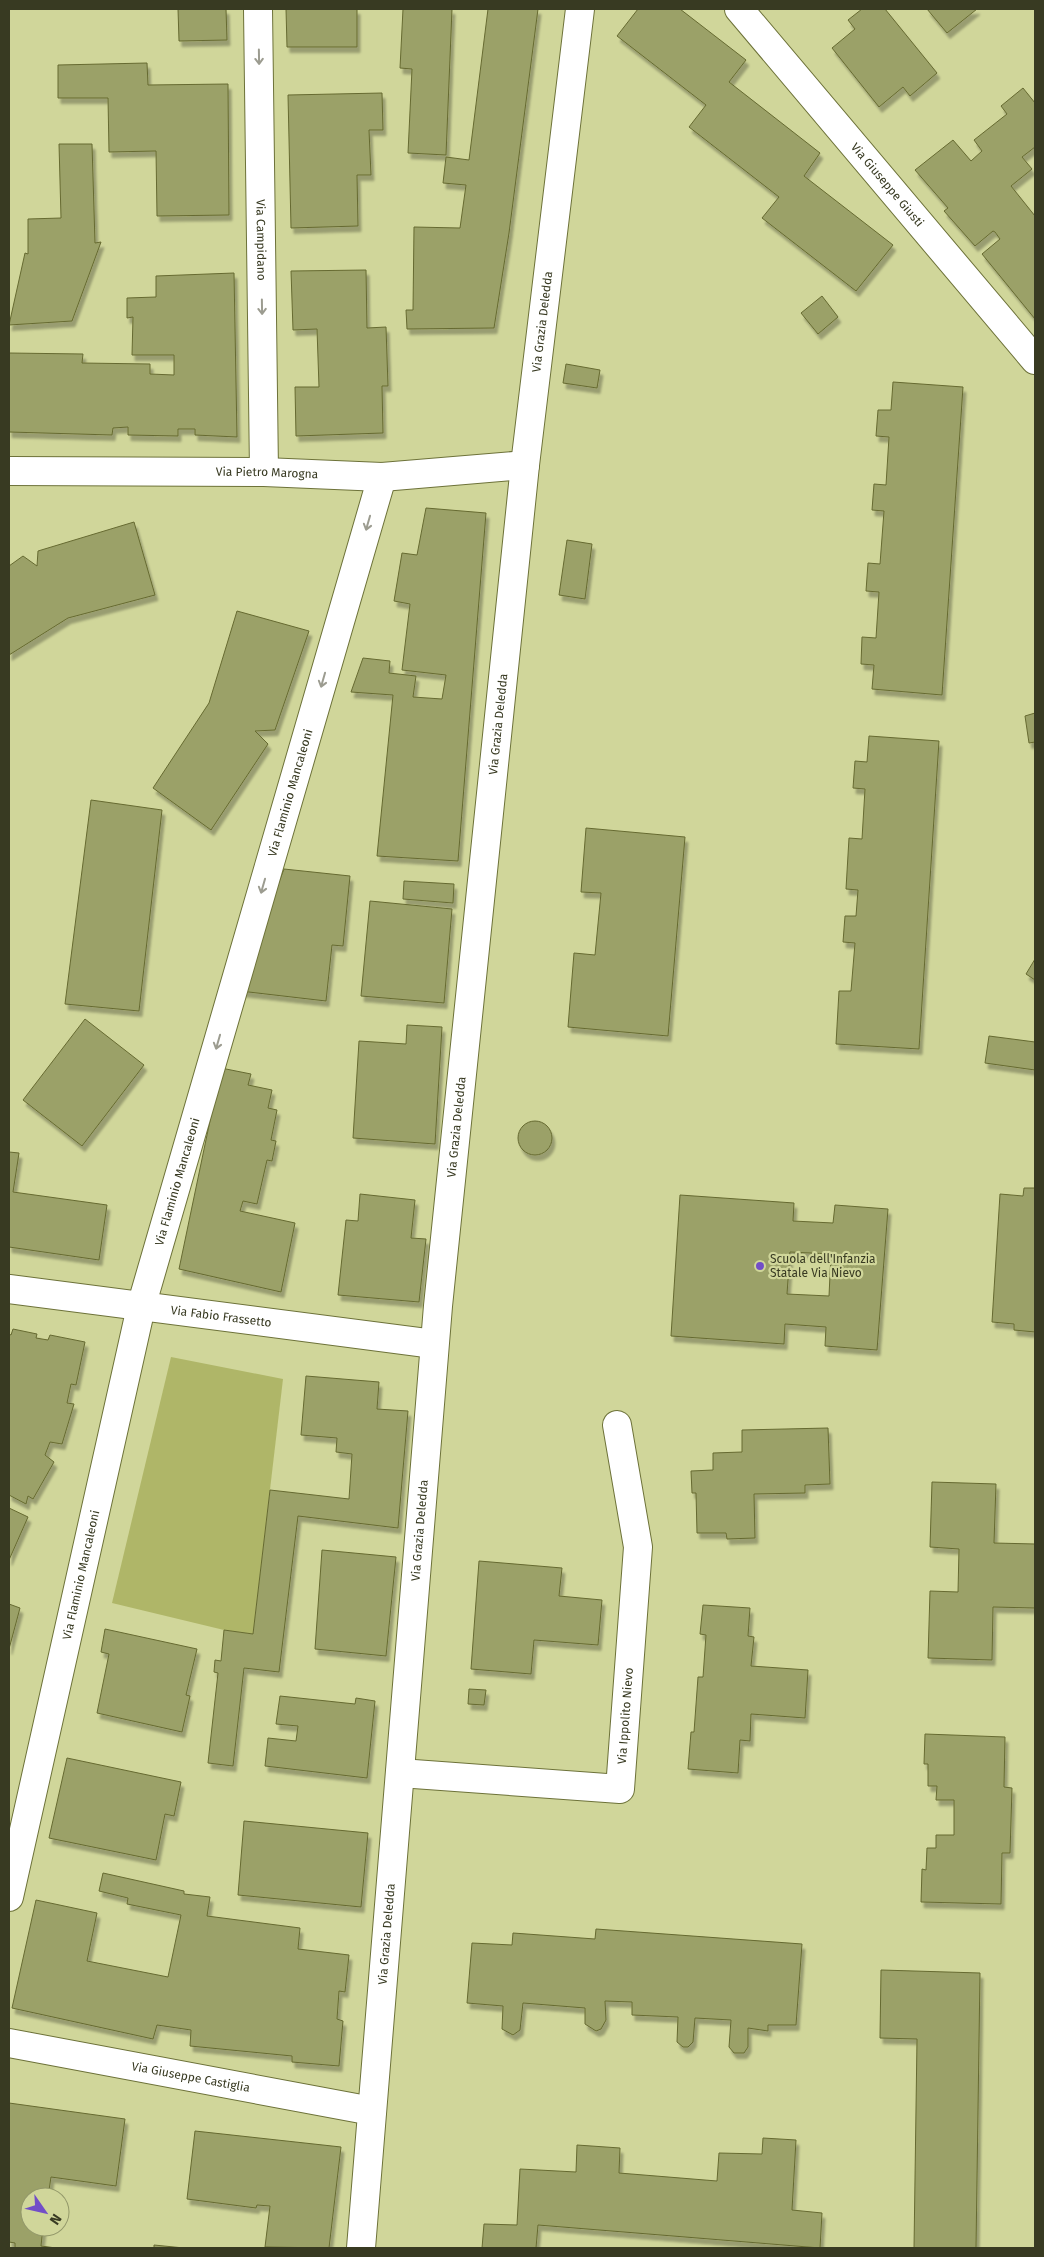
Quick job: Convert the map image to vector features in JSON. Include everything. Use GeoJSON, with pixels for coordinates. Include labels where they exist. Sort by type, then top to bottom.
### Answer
{"type":"FeatureCollection","features":[{"type":"Feature","properties":{"kind":"street","name":"Via Campidano"},"geometry":{"type":"LineString","coordinates":[[258,9],[264,472]]}},
{"type":"Feature","properties":{"kind":"street","name":"Via Grazia Deledda"},"geometry":{"type":"LineString","coordinates":[[361,2248],[434,1344],[525,465],[580,9]]}},
{"type":"Feature","properties":{"kind":"street","name":"Via Giuseppe Giusti"},"geometry":{"type":"LineString","coordinates":[[739,9],[1035,360]]}},
{"type":"Feature","properties":{"kind":"street","name":"Via Pietro Marogna"},"geometry":{"type":"LineString","coordinates":[[9,471],[264,472],[382,477],[525,465]]}},
{"type":"Feature","properties":{"kind":"street","name":"Via Flaminio Mancaleoni"},"geometry":{"type":"LineString","coordinates":[[9,1897],[141,1307],[382,477]]}},
{"type":"Feature","properties":{"kind":"street","name":"Via Fabio Frassetto"},"geometry":{"type":"LineString","coordinates":[[9,1289],[434,1344]]}},
{"type":"Feature","properties":{"kind":"street","name":"Via Ippolito Nievo"},"geometry":{"type":"LineString","coordinates":[[400,1774],[620,1789],[638,1548],[616,1425]]}},
{"type":"Feature","properties":{"kind":"street","name":"Via Giuseppe Castiglia"},"geometry":{"type":"LineString","coordinates":[[9,2042],[372,2111]]}},
{"type":"Feature","properties":{"kind":"green space"},"geometry":{"type":"Polygon","coordinates":[[[171,1357],[283,1379],[253,1634],[224,1630],[112,1603],[171,1357]]]}},
{"type":"Feature","properties":{"kind":"building"},"geometry":{"type":"Polygon","coordinates":[[[178,9],[226,9],[227,40],[179,41],[178,9]]]}},
{"type":"Feature","properties":{"kind":"building"},"geometry":{"type":"Polygon","coordinates":[[[286,9],[357,9],[357,47],[287,47],[286,9]]]}},
{"type":"Feature","properties":{"kind":"building"},"geometry":{"type":"Polygon","coordinates":[[[403,9],[452,9],[446,155],[408,153],[412,69],[400,68],[403,9]]]}},
{"type":"Feature","properties":{"kind":"building"},"geometry":{"type":"Polygon","coordinates":[[[488,9],[538,9],[509,233],[494,328],[407,329],[406,310],[413,310],[414,227],[460,228],[466,185],[443,183],[446,157],[469,160],[488,9]]]}},
{"type":"Feature","properties":{"kind":"building"},"geometry":{"type":"Polygon","coordinates":[[[638,9],[680,9],[746,60],[729,82],[820,153],[804,176],[893,245],[856,291],[762,218],[779,197],[689,127],[706,105],[617,36],[638,9]]]}},
{"type":"Feature","properties":{"kind":"building"},"geometry":{"type":"Polygon","coordinates":[[[862,9],[885,9],[937,73],[910,96],[903,87],[879,107],[832,48],[855,29],[848,20],[862,9]]]}},
{"type":"Feature","properties":{"kind":"building"},"geometry":{"type":"Polygon","coordinates":[[[927,9],[977,9],[947,33],[927,9]]]}},
{"type":"Feature","properties":{"kind":"building"},"geometry":{"type":"Polygon","coordinates":[[[147,63],[148,85],[228,84],[229,215],[157,216],[156,151],[109,152],[108,98],[58,98],[58,65],[147,63]]]}},
{"type":"Feature","properties":{"kind":"building"},"geometry":{"type":"Polygon","coordinates":[[[1023,88],[1035,103],[1035,147],[1022,157],[1032,169],[1011,186],[1035,216],[1035,319],[982,254],[1000,239],[995,232],[993,231],[975,246],[944,211],[948,208],[915,170],[953,140],[971,161],[982,151],[974,140],[1007,114],[1001,106],[1023,88]]]}},
{"type":"Feature","properties":{"kind":"building"},"geometry":{"type":"Polygon","coordinates":[[[382,93],[383,130],[369,130],[371,175],[357,175],[358,226],[291,228],[288,95],[382,93]]]}},
{"type":"Feature","properties":{"kind":"building"},"geometry":{"type":"Polygon","coordinates":[[[59,144],[92,144],[95,243],[101,242],[72,321],[9,325],[25,253],[28,254],[28,219],[61,218],[59,144]]]}},
{"type":"Feature","properties":{"kind":"building"},"geometry":{"type":"Polygon","coordinates":[[[366,270],[367,328],[386,327],[388,386],[382,386],[383,433],[296,436],[295,387],[319,387],[317,329],[293,330],[291,271],[366,270]]]}},
{"type":"Feature","properties":{"kind":"building"},"geometry":{"type":"Polygon","coordinates":[[[234,273],[237,437],[195,435],[195,429],[178,429],[178,436],[128,435],[128,427],[113,428],[112,435],[9,432],[9,353],[83,354],[82,363],[150,364],[150,374],[174,375],[174,355],[132,355],[133,317],[127,318],[127,298],[156,297],[156,276],[234,273]]]}},
{"type":"Feature","properties":{"kind":"building"},"geometry":{"type":"Polygon","coordinates":[[[822,296],[838,317],[818,334],[801,313],[822,296]]]}},
{"type":"Feature","properties":{"kind":"building"},"geometry":{"type":"Polygon","coordinates":[[[566,364],[600,370],[597,388],[563,383],[566,364]]]}},
{"type":"Feature","properties":{"kind":"building"},"geometry":{"type":"Polygon","coordinates":[[[893,382],[963,387],[942,695],[872,689],[874,665],[861,664],[862,637],[876,638],[879,592],[866,591],[868,563],[880,564],[884,511],[872,510],[874,484],[886,485],[889,437],[876,436],[878,410],[891,410],[893,382]]]}},
{"type":"Feature","properties":{"kind":"building"},"geometry":{"type":"Polygon","coordinates":[[[426,508],[486,513],[458,861],[377,856],[393,695],[351,692],[363,658],[390,661],[389,673],[416,676],[413,697],[442,699],[446,675],[402,670],[410,604],[394,601],[402,553],[417,555],[426,508]]]}},
{"type":"Feature","properties":{"kind":"building"},"geometry":{"type":"Polygon","coordinates":[[[134,522],[155,595],[68,618],[9,655],[9,566],[23,556],[37,566],[38,551],[134,522]]]}},
{"type":"Feature","properties":{"kind":"building"},"geometry":{"type":"Polygon","coordinates":[[[567,540],[592,544],[585,599],[559,595],[567,540]]]}},
{"type":"Feature","properties":{"kind":"building"},"geometry":{"type":"Polygon","coordinates":[[[237,611],[309,631],[275,730],[255,731],[268,744],[211,830],[153,788],[209,703],[237,611]]]}},
{"type":"Feature","properties":{"kind":"building"},"geometry":{"type":"Polygon","coordinates":[[[1035,713],[1035,742],[1029,743],[1025,716],[1035,713]]]}},
{"type":"Feature","properties":{"kind":"building"},"geometry":{"type":"Polygon","coordinates":[[[869,736],[939,741],[919,1049],[836,1044],[839,991],[851,991],[855,943],[843,942],[845,916],[856,916],[858,890],[846,889],[849,838],[862,839],[865,789],[853,788],[855,761],[867,762],[869,736]]]}},
{"type":"Feature","properties":{"kind":"building"},"geometry":{"type":"Polygon","coordinates":[[[91,800],[162,810],[139,1011],[65,1004],[91,800]]]}},
{"type":"Feature","properties":{"kind":"building"},"geometry":{"type":"Polygon","coordinates":[[[586,828],[685,837],[668,1036],[568,1027],[574,953],[595,955],[601,893],[581,892],[586,828]]]}},
{"type":"Feature","properties":{"kind":"building"},"geometry":{"type":"Polygon","coordinates":[[[284,869],[350,876],[343,946],[332,945],[326,1001],[240,991],[257,939],[284,869]]]}},
{"type":"Feature","properties":{"kind":"building"},"geometry":{"type":"Polygon","coordinates":[[[404,881],[454,884],[453,903],[403,899],[404,881]]]}},
{"type":"Feature","properties":{"kind":"building"},"geometry":{"type":"Polygon","coordinates":[[[370,901],[452,909],[444,1003],[361,996],[370,901]]]}},
{"type":"Feature","properties":{"kind":"building"},"geometry":{"type":"Polygon","coordinates":[[[1035,959],[1035,980],[1026,974],[1035,959]]]}},
{"type":"Feature","properties":{"kind":"building"},"geometry":{"type":"Polygon","coordinates":[[[85,1019],[144,1065],[82,1146],[23,1100],[85,1019]]]}},
{"type":"Feature","properties":{"kind":"building"},"geometry":{"type":"Polygon","coordinates":[[[407,1025],[442,1027],[435,1144],[353,1138],[359,1041],[406,1044],[407,1025]]]}},
{"type":"Feature","properties":{"kind":"building"},"geometry":{"type":"Polygon","coordinates":[[[989,1036],[1035,1042],[1035,1070],[985,1063],[989,1036]]]}},
{"type":"Feature","properties":{"kind":"building"},"geometry":{"type":"Polygon","coordinates":[[[221,1068],[251,1074],[248,1085],[272,1090],[268,1108],[277,1110],[271,1140],[276,1141],[272,1161],[267,1160],[257,1204],[243,1201],[240,1211],[295,1223],[281,1292],[179,1269],[221,1068]]]}},
{"type":"Feature","properties":{"kind":"building"},"geometry":{"type":"Polygon","coordinates":[[[535,1121],[542,1122],[547,1126],[551,1131],[551,1145],[547,1150],[542,1154],[535,1155],[528,1154],[523,1150],[519,1145],[518,1138],[519,1131],[523,1126],[528,1122],[535,1121]]]}},
{"type":"Feature","properties":{"kind":"building"},"geometry":{"type":"Polygon","coordinates":[[[9,1152],[19,1153],[13,1192],[107,1205],[99,1260],[9,1247],[9,1152]]]}},
{"type":"Feature","properties":{"kind":"building"},"geometry":{"type":"Polygon","coordinates":[[[1024,1188],[1035,1188],[1035,1332],[1014,1330],[1014,1324],[992,1322],[1000,1194],[1023,1196],[1024,1188]]]}},
{"type":"Feature","properties":{"kind":"building"},"geometry":{"type":"Polygon","coordinates":[[[360,1194],[415,1200],[411,1238],[426,1239],[419,1302],[338,1295],[346,1220],[358,1221],[360,1194]]]}},
{"type":"Feature","properties":{"kind":"building"},"geometry":{"type":"Polygon","coordinates":[[[680,1195],[794,1203],[793,1221],[833,1223],[835,1205],[888,1209],[877,1350],[825,1346],[826,1327],[785,1324],[784,1344],[671,1336],[680,1195]],[[790,1252],[787,1294],[829,1296],[831,1254],[790,1252]]]}},
{"type":"Feature","properties":{"kind":"building"},"geometry":{"type":"Polygon","coordinates":[[[13,1329],[37,1334],[36,1338],[48,1340],[50,1335],[85,1342],[76,1385],[71,1384],[67,1403],[74,1404],[62,1444],[50,1442],[45,1455],[54,1462],[33,1499],[28,1496],[26,1504],[9,1495],[9,1334],[11,1335],[13,1329]]]}},
{"type":"Feature","properties":{"kind":"building"},"geometry":{"type":"Polygon","coordinates":[[[306,1376],[379,1382],[377,1409],[408,1411],[398,1528],[298,1516],[279,1672],[244,1668],[233,1766],[208,1763],[218,1673],[214,1672],[215,1660],[221,1661],[224,1630],[253,1634],[270,1490],[349,1499],[352,1454],[336,1452],[337,1438],[301,1435],[306,1376]]]}},
{"type":"Feature","properties":{"kind":"building"},"geometry":{"type":"Polygon","coordinates":[[[828,1428],[830,1484],[805,1485],[805,1493],[754,1494],[755,1538],[727,1539],[726,1533],[697,1533],[696,1493],[692,1493],[691,1471],[713,1470],[713,1453],[742,1452],[742,1430],[828,1428]]]}},
{"type":"Feature","properties":{"kind":"building"},"geometry":{"type":"Polygon","coordinates":[[[932,1482],[996,1484],[994,1543],[1035,1544],[1035,1608],[993,1607],[992,1660],[928,1658],[930,1591],[958,1592],[959,1549],[930,1547],[932,1482]]]}},
{"type":"Feature","properties":{"kind":"building"},"geometry":{"type":"Polygon","coordinates":[[[9,1508],[28,1517],[9,1560],[9,1508]]]}},
{"type":"Feature","properties":{"kind":"building"},"geometry":{"type":"Polygon","coordinates":[[[322,1550],[396,1557],[386,1656],[315,1649],[322,1550]]]}},
{"type":"Feature","properties":{"kind":"building"},"geometry":{"type":"Polygon","coordinates":[[[479,1561],[562,1568],[559,1596],[602,1600],[598,1645],[534,1640],[531,1674],[471,1669],[479,1561]]]}},
{"type":"Feature","properties":{"kind":"building"},"geometry":{"type":"Polygon","coordinates":[[[9,1604],[20,1608],[9,1649],[9,1604]]]}},
{"type":"Feature","properties":{"kind":"building"},"geometry":{"type":"Polygon","coordinates":[[[703,1605],[750,1608],[748,1636],[754,1637],[751,1666],[808,1670],[805,1718],[751,1714],[750,1741],[740,1740],[738,1773],[688,1769],[691,1732],[694,1732],[698,1677],[703,1677],[706,1635],[700,1634],[703,1605]]]}},
{"type":"Feature","properties":{"kind":"building"},"geometry":{"type":"Polygon","coordinates":[[[105,1629],[197,1649],[186,1695],[190,1696],[182,1732],[97,1713],[109,1654],[101,1652],[105,1629]]]}},
{"type":"Feature","properties":{"kind":"building"},"geometry":{"type":"Polygon","coordinates":[[[469,1689],[486,1690],[484,1705],[468,1704],[469,1689]]]}},
{"type":"Feature","properties":{"kind":"building"},"geometry":{"type":"Polygon","coordinates":[[[280,1696],[355,1704],[356,1698],[375,1701],[367,1778],[265,1766],[268,1738],[296,1741],[298,1726],[276,1724],[280,1696]]]}},
{"type":"Feature","properties":{"kind":"building"},"geometry":{"type":"Polygon","coordinates":[[[925,1734],[1005,1737],[1004,1787],[1012,1788],[1010,1853],[1002,1853],[1001,1904],[921,1902],[922,1869],[926,1870],[927,1848],[936,1848],[936,1835],[954,1835],[954,1800],[936,1800],[937,1786],[928,1786],[928,1764],[924,1764],[925,1734]]]}},
{"type":"Feature","properties":{"kind":"building"},"geometry":{"type":"Polygon","coordinates":[[[67,1758],[181,1782],[174,1816],[165,1814],[156,1860],[49,1838],[67,1758]]]}},
{"type":"Feature","properties":{"kind":"building"},"geometry":{"type":"Polygon","coordinates":[[[244,1821],[368,1833],[361,1907],[238,1895],[244,1821]]]}},
{"type":"Feature","properties":{"kind":"building"},"geometry":{"type":"Polygon","coordinates":[[[103,1873],[184,1891],[184,1894],[210,1897],[207,1916],[300,1928],[298,1949],[349,1955],[345,1992],[339,1991],[337,2019],[343,2021],[339,2066],[292,2062],[292,2056],[190,2046],[191,2030],[157,2025],[153,2039],[12,2008],[36,1900],[97,1913],[87,1961],[168,1977],[181,1915],[127,1904],[128,1898],[99,1891],[103,1873]]]}},
{"type":"Feature","properties":{"kind":"building"},"geometry":{"type":"Polygon","coordinates":[[[596,1929],[802,1944],[796,2025],[768,2025],[768,2031],[748,2028],[748,2047],[744,2053],[734,2053],[729,2047],[731,2020],[695,2018],[693,2042],[688,2047],[683,2047],[677,2042],[678,2017],[632,2015],[632,2002],[605,2001],[606,2020],[601,2029],[596,2031],[585,2024],[585,2008],[523,2003],[520,2030],[513,2035],[502,2029],[503,2006],[467,2003],[472,1943],[512,1945],[513,1933],[595,1939],[596,1929]]]}},
{"type":"Feature","properties":{"kind":"building"},"geometry":{"type":"Polygon","coordinates":[[[881,1970],[980,1973],[976,2248],[914,2248],[917,2039],[880,2038],[881,1970]]]}},
{"type":"Feature","properties":{"kind":"building"},"geometry":{"type":"Polygon","coordinates":[[[9,2103],[125,2119],[116,2186],[51,2177],[50,2187],[20,2187],[20,2237],[42,2237],[41,2246],[56,2248],[15,2248],[15,2243],[9,2242],[9,2103]]]}},
{"type":"Feature","properties":{"kind":"building"},"geometry":{"type":"Polygon","coordinates":[[[195,2131],[341,2147],[329,2248],[265,2247],[270,2206],[257,2205],[256,2208],[187,2199],[195,2131]]]}},
{"type":"Feature","properties":{"kind":"building"},"geometry":{"type":"Polygon","coordinates":[[[763,2138],[796,2140],[792,2210],[822,2213],[820,2248],[538,2225],[536,2248],[482,2248],[484,2224],[517,2225],[520,2169],[576,2172],[577,2145],[620,2148],[619,2173],[717,2181],[719,2153],[762,2154],[763,2138]]]}},
{"type":"Feature","properties":{"kind":"building"},"geometry":{"type":"Polygon","coordinates":[[[154,2245],[184,2248],[154,2248],[154,2245]]]}},
{"type":"Feature","properties":{"kind":"place","name":"Scuola dell'Infanzia Statale Via Nievo"},"geometry":{"type":"Point","coordinates":[760,1266]}}]}
